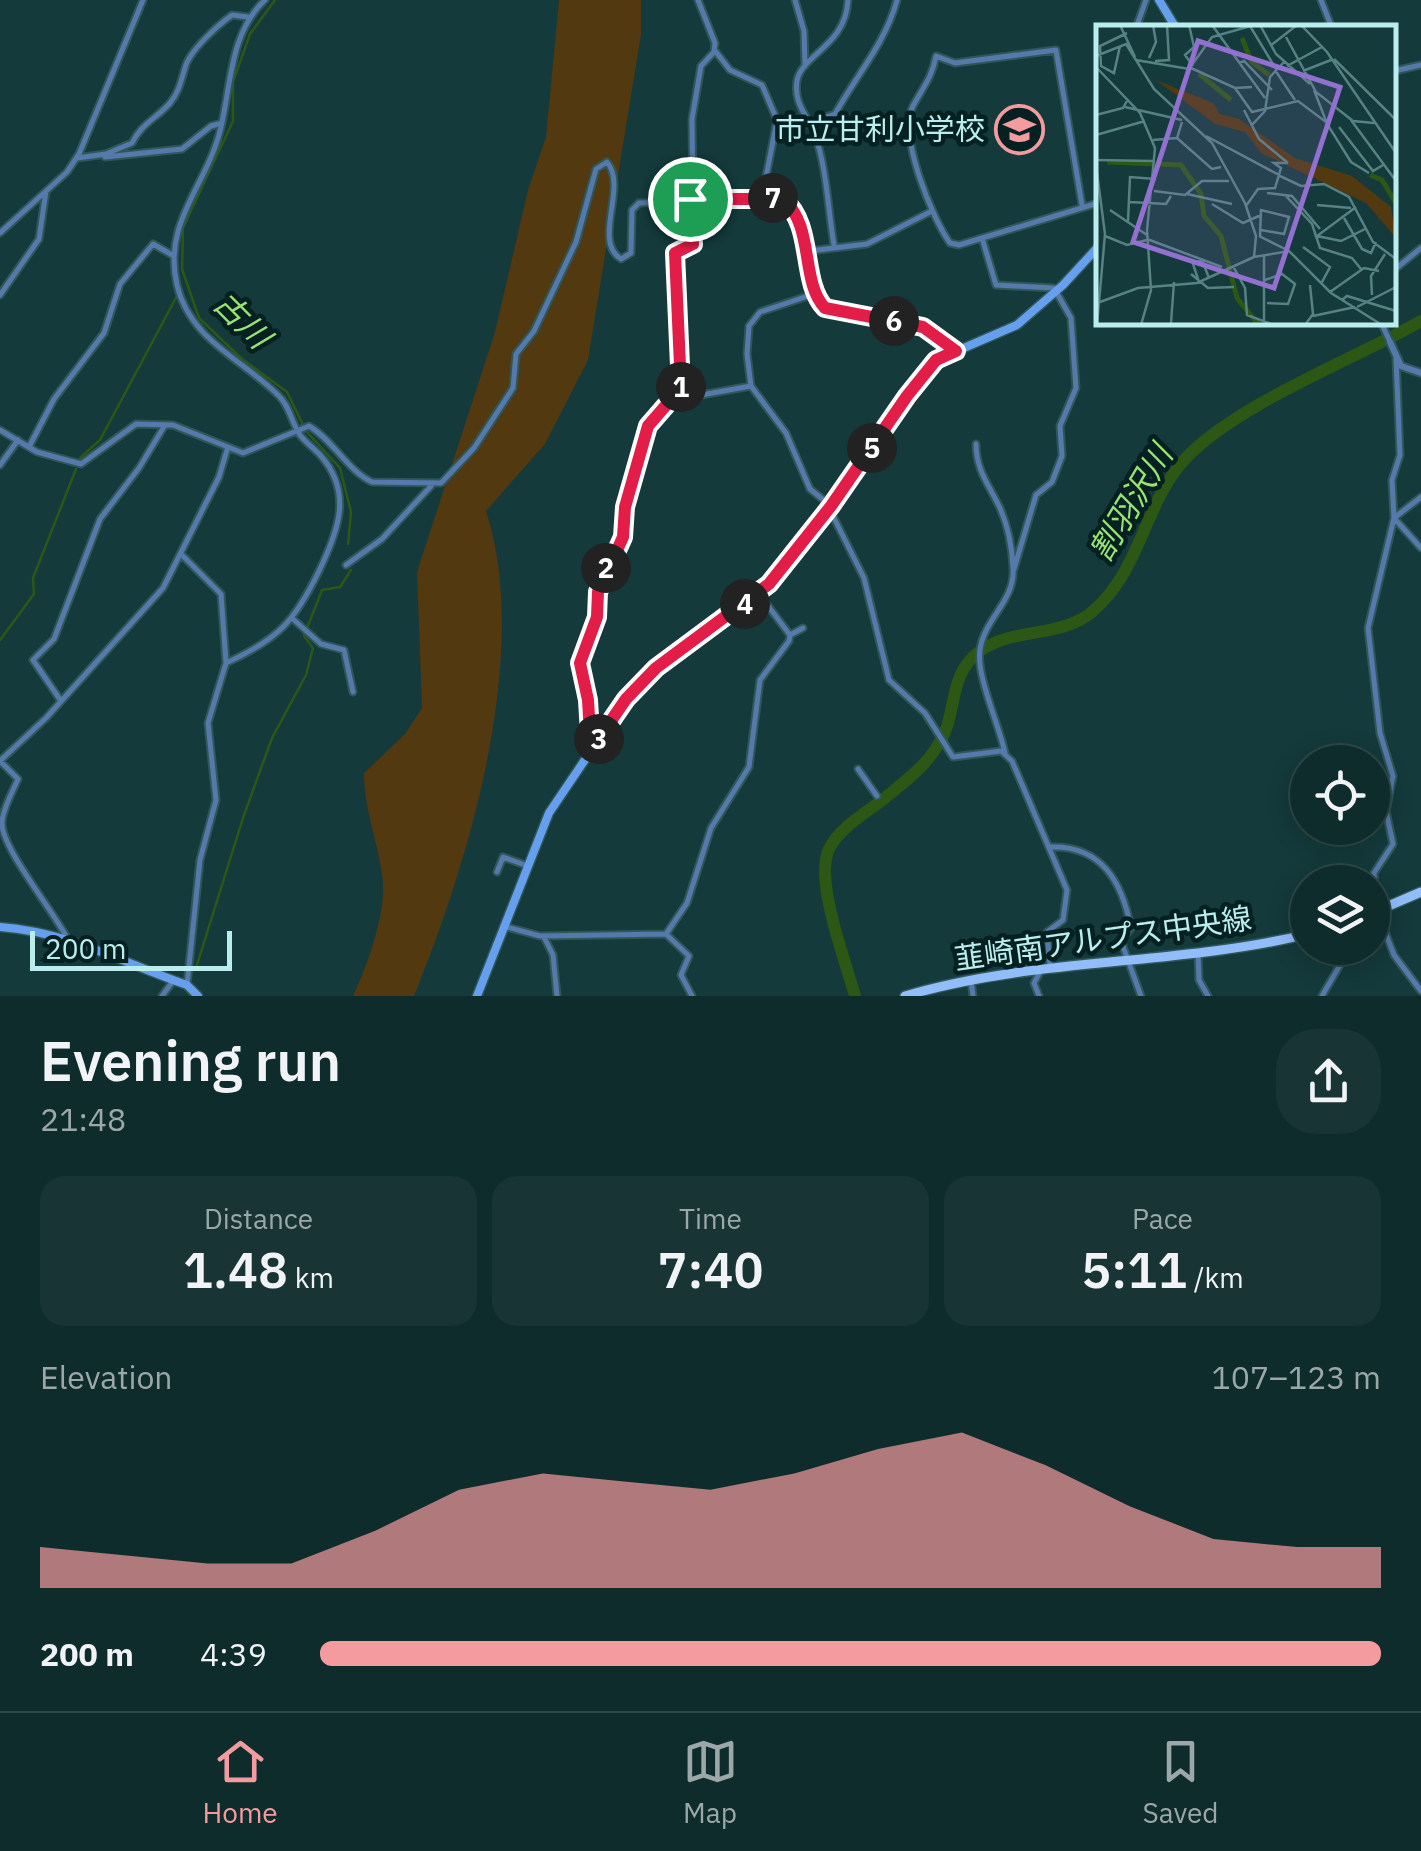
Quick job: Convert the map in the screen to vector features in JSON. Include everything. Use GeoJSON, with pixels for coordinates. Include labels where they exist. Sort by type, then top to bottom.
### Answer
{"type":"FeatureCollection","features":[{"type":"Feature","properties":{"kind":"main road"},"geometry":{"type":"LineString","coordinates":[[1159,0],[1174,25]]}},
{"type":"Feature","properties":{"kind":"main road"},"geometry":{"type":"LineString","coordinates":[[477,996],[549,813],[626,699],[656,668],[759,594],[830,508],[936,360],[1016,325],[1057,292],[1096,248]]}},
{"type":"Feature","properties":{"kind":"main road"},"geometry":{"type":"LineString","coordinates":[[1390,905],[1421,892]]}},
{"type":"Feature","properties":{"kind":"main road"},"geometry":{"type":"LineString","coordinates":[[0,927],[67,938],[187,986],[198,996]]}},
{"type":"Feature","properties":{"kind":"main road","name":"韮崎南アルプス中央線"},"geometry":{"type":"LineString","coordinates":[[906,996],[971,980],[1198,953],[1290,937]]}},
{"type":"Feature","properties":{"kind":"street"},"geometry":{"type":"LineString","coordinates":[[0,232],[77,158],[95,123],[143,0]]}},
{"type":"Feature","properties":{"kind":"street"},"geometry":{"type":"LineString","coordinates":[[226,663],[294,620],[335,538],[341,506],[328,465],[278,395],[213,344],[192,319],[178,289],[174,256],[180,215],[222,123],[226,86],[246,28],[265,0]]}},
{"type":"Feature","properties":{"kind":"street"},"geometry":{"type":"LineString","coordinates":[[698,0],[714,49],[730,70],[762,85],[777,120],[762,198]]}},
{"type":"Feature","properties":{"kind":"street"},"geometry":{"type":"LineString","coordinates":[[794,0],[804,31],[805,66]]}},
{"type":"Feature","properties":{"kind":"street"},"geometry":{"type":"LineString","coordinates":[[834,244],[817,139],[806,120],[796,87],[805,66],[836,38],[848,0]]}},
{"type":"Feature","properties":{"kind":"street"},"geometry":{"type":"LineString","coordinates":[[777,120],[806,120],[834,114],[864,64],[880,50],[897,0]]}},
{"type":"Feature","properties":{"kind":"street"},"geometry":{"type":"LineString","coordinates":[[1137,25],[1146,0]]}},
{"type":"Feature","properties":{"kind":"street"},"geometry":{"type":"LineString","coordinates":[[1321,0],[1331,25]]}},
{"type":"Feature","properties":{"kind":"street"},"geometry":{"type":"LineString","coordinates":[[92,156],[132,142],[147,122],[170,104],[184,79],[185,64],[229,17],[248,17]]}},
{"type":"Feature","properties":{"kind":"street"},"geometry":{"type":"LineString","coordinates":[[591,750],[588,700],[580,663],[597,617],[598,592],[623,537],[625,507],[648,426],[682,386],[675,253],[693,244],[692,119],[701,66],[714,49]]}},
{"type":"Feature","properties":{"kind":"street"},"geometry":{"type":"LineString","coordinates":[[1082,205],[1056,50],[955,63],[936,56],[933,75],[911,116],[915,154],[930,212],[950,243],[960,245],[1043,222],[1096,202]]}},
{"type":"Feature","properties":{"kind":"street"},"geometry":{"type":"LineString","coordinates":[[1396,70],[1421,65]]}},
{"type":"Feature","properties":{"kind":"street"},"geometry":{"type":"LineString","coordinates":[[77,158],[123,158],[159,149],[182,149],[222,123]]}},
{"type":"Feature","properties":{"kind":"street"},"geometry":{"type":"LineString","coordinates":[[301,427],[329,439],[363,478],[384,484],[442,483],[474,448],[513,388],[516,354],[534,331],[570,256],[600,165],[607,162],[612,166],[610,243],[621,260],[631,253],[632,207],[691,199],[783,199],[791,206],[809,251],[814,293],[832,312],[923,327],[956,351]]}},
{"type":"Feature","properties":{"kind":"street"},"geometry":{"type":"LineString","coordinates":[[0,295],[21,271],[38,239],[46,191]]}},
{"type":"Feature","properties":{"kind":"street"},"geometry":{"type":"LineString","coordinates":[[809,251],[834,244],[874,242],[930,212]]}},
{"type":"Feature","properties":{"kind":"street"},"geometry":{"type":"LineString","coordinates":[[982,238],[996,285],[1057,292],[1070,318],[1076,388],[1060,426],[1062,456],[1052,482],[1036,496],[1009,594],[988,623],[978,666],[993,701],[1005,754],[1067,890],[1062,920],[1047,932],[1046,970],[1034,983],[1039,996]]}},
{"type":"Feature","properties":{"kind":"street"},"geometry":{"type":"LineString","coordinates":[[29,447],[54,399],[104,334],[112,300],[129,269],[153,244],[174,256]]}},
{"type":"Feature","properties":{"kind":"street"},"geometry":{"type":"LineString","coordinates":[[1396,268],[1421,248]]}},
{"type":"Feature","properties":{"kind":"street"},"geometry":{"type":"LineString","coordinates":[[814,293],[765,310],[754,318],[747,354],[752,386],[786,432],[810,489],[830,508],[864,578],[889,680],[925,713],[953,757],[1005,754]]}},
{"type":"Feature","properties":{"kind":"street"},"geometry":{"type":"LineString","coordinates":[[1379,865],[1393,844],[1386,810],[1393,781],[1380,733],[1368,628],[1394,518],[1392,480],[1400,441],[1396,358],[1382,325]]}},
{"type":"Feature","properties":{"kind":"street"},"geometry":{"type":"LineString","coordinates":[[1396,358],[1406,370],[1421,373]]}},
{"type":"Feature","properties":{"kind":"street"},"geometry":{"type":"LineString","coordinates":[[682,386],[701,395],[752,386]]}},
{"type":"Feature","properties":{"kind":"street"},"geometry":{"type":"LineString","coordinates":[[0,430],[29,447],[82,464],[129,426],[165,425],[227,450],[256,450],[301,427]]}},
{"type":"Feature","properties":{"kind":"street"},"geometry":{"type":"LineString","coordinates":[[61,700],[33,660],[54,638],[100,519],[139,468],[165,425]]}},
{"type":"Feature","properties":{"kind":"street"},"geometry":{"type":"LineString","coordinates":[[0,466],[18,440]]}},
{"type":"Feature","properties":{"kind":"street"},"geometry":{"type":"LineString","coordinates":[[976,444],[979,470],[1007,529],[1014,569]]}},
{"type":"Feature","properties":{"kind":"street"},"geometry":{"type":"LineString","coordinates":[[67,938],[22,862],[10,852],[2,822],[18,779],[0,761],[163,588],[219,476],[227,450]]}},
{"type":"Feature","properties":{"kind":"street"},"geometry":{"type":"LineString","coordinates":[[346,565],[382,539],[432,485]]}},
{"type":"Feature","properties":{"kind":"street"},"geometry":{"type":"LineString","coordinates":[[1394,518],[1421,496]]}},
{"type":"Feature","properties":{"kind":"street"},"geometry":{"type":"LineString","coordinates":[[1394,518],[1420,545]]}},
{"type":"Feature","properties":{"kind":"street"},"geometry":{"type":"LineString","coordinates":[[181,554],[220,594],[226,663],[208,724],[216,800],[200,860],[187,986]]}},
{"type":"Feature","properties":{"kind":"street"},"geometry":{"type":"LineString","coordinates":[[759,594],[790,635]]}},
{"type":"Feature","properties":{"kind":"street"},"geometry":{"type":"LineString","coordinates":[[294,620],[310,636],[344,650],[353,692]]}},
{"type":"Feature","properties":{"kind":"street"},"geometry":{"type":"LineString","coordinates":[[666,934],[687,902],[711,828],[749,767],[760,680],[790,635],[803,628]]}},
{"type":"Feature","properties":{"kind":"street"},"geometry":{"type":"LineString","coordinates":[[858,769],[877,796]]}},
{"type":"Feature","properties":{"kind":"street"},"geometry":{"type":"LineString","coordinates":[[1050,847],[1081,849],[1108,867],[1132,928],[1120,936],[1141,996]]}},
{"type":"Feature","properties":{"kind":"street"},"geometry":{"type":"LineString","coordinates":[[496,872],[503,858],[529,866]]}},
{"type":"Feature","properties":{"kind":"street"},"geometry":{"type":"LineString","coordinates":[[507,927],[542,936],[666,934],[688,956],[680,975],[692,996]]}},
{"type":"Feature","properties":{"kind":"street"},"geometry":{"type":"LineString","coordinates":[[542,936],[553,954],[557,996]]}},
{"type":"Feature","properties":{"kind":"street"},"geometry":{"type":"LineString","coordinates":[[1390,946],[1421,991]]}},
{"type":"Feature","properties":{"kind":"street"},"geometry":{"type":"LineString","coordinates":[[1198,953],[1199,980],[1208,996]]}},
{"type":"Feature","properties":{"kind":"street"},"geometry":{"type":"LineString","coordinates":[[1322,996],[1340,965]]}},
{"type":"Feature","properties":{"kind":"street"},"geometry":{"type":"LineString","coordinates":[[162,996],[173,980]]}},
{"type":"Feature","properties":{"kind":"street"},"geometry":{"type":"LineString","coordinates":[[971,980],[973,996]]}},
{"type":"Feature","properties":{"kind":"shaded area"},"geometry":{"type":"Polygon","coordinates":[[[559,0],[641,0],[641,34],[588,360],[545,444],[486,511],[498,567],[502,627],[498,691],[473,821],[435,942],[414,996],[353,996],[375,936],[383,888],[364,773],[405,734],[422,708],[417,572],[495,332],[528,190],[546,137],[559,0]]]}},
{"type":"Feature","properties":{"kind":"waterway","name":"古川"},"geometry":{"type":"LineString","coordinates":[[275,0],[250,34],[233,82],[233,121],[183,228],[182,269],[199,318],[241,358],[287,392],[306,431],[340,468],[351,512],[348,544]]}},
{"type":"Feature","properties":{"kind":"waterway"},"geometry":{"type":"LineString","coordinates":[[80,458],[100,440],[178,294]]}},
{"type":"Feature","properties":{"kind":"waterway","name":"割羽沢川"},"geometry":{"type":"LineString","coordinates":[[855,996],[828,900],[825,863],[829,849],[847,827],[907,780],[933,753],[949,721],[957,684],[969,661],[993,643],[1067,625],[1093,611],[1122,576],[1172,475],[1208,438],[1265,401],[1421,321]]}},
{"type":"Feature","properties":{"kind":"waterway"},"geometry":{"type":"LineString","coordinates":[[0,640],[34,594],[33,578],[76,469]]}},
{"type":"Feature","properties":{"kind":"waterway","name":"古川"},"geometry":{"type":"LineString","coordinates":[[196,968],[272,738],[306,675],[313,648],[304,636],[322,590],[340,587],[351,570]]}},
{"type":"Feature","properties":{"kind":"waterway","name":"古川"},"geometry":{"type":"LineString","coordinates":[[186,990],[191,996]]}},
{"type":"Feature","properties":{"kind":"place","name":"市立甘利小学校"},"geometry":{"type":"Point","coordinates":[1020,130]}},
{"type":"Feature","properties":{"kind":"route"},"geometry":{"type":"LineString","coordinates":[[690,199],[783,199],[791,206],[809,251],[814,293],[825,308],[843,315],[923,327],[956,351],[936,360],[907,396],[831,506],[769,584],[656,668],[626,699],[591,750],[586,720],[588,700],[580,663],[597,617],[602,577],[623,537],[625,507],[648,426],[681,388],[675,253],[690,248],[694,241],[690,199]]}}]}
